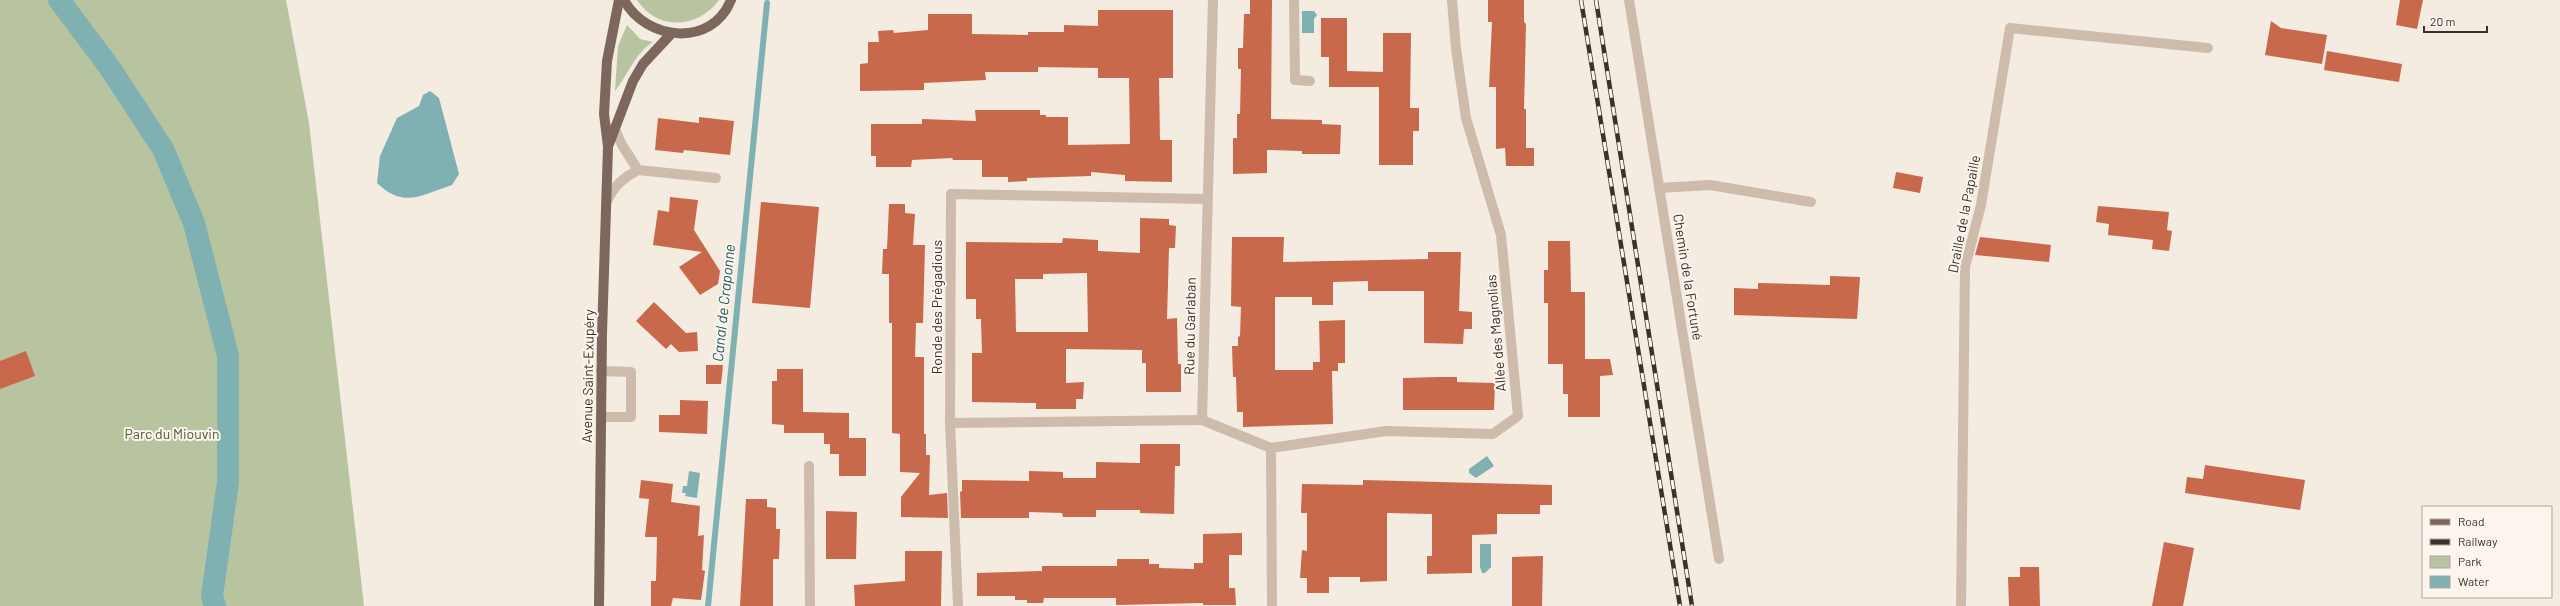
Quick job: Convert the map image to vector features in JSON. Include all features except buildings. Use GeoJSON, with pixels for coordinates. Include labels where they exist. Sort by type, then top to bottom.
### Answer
{"type":"FeatureCollection","features":[{"type":"Feature","properties":{"kind":"main road","name":"Avenue Saint-Exupéry"},"geometry":{"type":"LineString","coordinates":[[599,606],[601,371],[608,147],[604,114],[608,61],[619,0]]}},
{"type":"Feature","properties":{"kind":"main road"},"geometry":{"type":"LineString","coordinates":[[624,0],[630,11],[639,21],[671,34],[694,32],[714,22],[730,3]]}},
{"type":"Feature","properties":{"kind":"main road","name":"Avenue Saint-Exupéry"},"geometry":{"type":"LineString","coordinates":[[608,147],[633,80],[643,64],[671,34]]}},
{"type":"Feature","properties":{"kind":"street"},"geometry":{"type":"LineString","coordinates":[[730,3],[738,0]]}},
{"type":"Feature","properties":{"kind":"street","name":"Rue du Garlaban"},"geometry":{"type":"LineString","coordinates":[[1202,420],[1206,199],[1213,0]]}},
{"type":"Feature","properties":{"kind":"street"},"geometry":{"type":"LineString","coordinates":[[1294,0],[1296,80],[1310,81]]}},
{"type":"Feature","properties":{"kind":"street","name":"Allée des Magnolias"},"geometry":{"type":"LineString","coordinates":[[1271,448],[1386,431],[1493,434],[1518,416],[1501,235],[1466,118],[1456,48],[1452,0]]}},
{"type":"Feature","properties":{"kind":"street","name":"Chemin de la Fortuné"},"geometry":{"type":"LineString","coordinates":[[1629,0],[1719,559]]}},
{"type":"Feature","properties":{"kind":"street","name":"Draille de la Papaille"},"geometry":{"type":"LineString","coordinates":[[1961,606],[1965,266],[1981,205],[2010,28],[2208,48]]}},
{"type":"Feature","properties":{"kind":"street"},"geometry":{"type":"LineString","coordinates":[[614,128],[622,145],[638,170]]}},
{"type":"Feature","properties":{"kind":"street"},"geometry":{"type":"LineString","coordinates":[[606,203],[612,189],[626,176],[638,170],[716,178]]}},
{"type":"Feature","properties":{"kind":"street"},"geometry":{"type":"LineString","coordinates":[[1659,188],[1710,185],[1811,202]]}},
{"type":"Feature","properties":{"kind":"street","name":"Ronde des Prégadious"},"geometry":{"type":"LineString","coordinates":[[950,423],[951,194],[1206,199]]}},
{"type":"Feature","properties":{"kind":"street"},"geometry":{"type":"LineString","coordinates":[[601,371],[632,372],[631,417],[601,417]]}},
{"type":"Feature","properties":{"kind":"street"},"geometry":{"type":"LineString","coordinates":[[958,606],[950,423],[1202,420],[1271,448],[1272,606]]}},
{"type":"Feature","properties":{"kind":"street"},"geometry":{"type":"LineString","coordinates":[[809,466],[810,606]]}},
{"type":"Feature","properties":{"kind":"green space","name":"Parc du Miouvin"},"geometry":{"type":"Polygon","coordinates":[[[0,0],[286,0],[309,123],[364,606],[0,606],[0,0]]]}},
{"type":"Feature","properties":{"kind":"green space"},"geometry":{"type":"Polygon","coordinates":[[[637,0],[719,0],[710,10],[700,17],[689,21],[678,22],[666,21],[655,17],[645,10],[637,0]]]}},
{"type":"Feature","properties":{"kind":"green space"},"geometry":{"type":"Polygon","coordinates":[[[627,25],[640,39],[653,42],[636,58],[615,91],[618,46],[627,25]]]}},
{"type":"Feature","properties":{"kind":"water"},"geometry":{"type":"Polygon","coordinates":[[[1302,11],[1314,11],[1317,15],[1314,19],[1314,33],[1302,33],[1302,11]]]}},
{"type":"Feature","properties":{"kind":"water"},"geometry":{"type":"Polygon","coordinates":[[[430,91],[439,98],[459,174],[452,185],[431,193],[413,198],[396,196],[377,183],[380,156],[397,118],[419,106],[423,95],[430,91]]]}},
{"type":"Feature","properties":{"kind":"water"},"geometry":{"type":"Polygon","coordinates":[[[1487,456],[1494,466],[1476,478],[1469,473],[1469,469],[1487,456]]]}},
{"type":"Feature","properties":{"kind":"water"},"geometry":{"type":"Polygon","coordinates":[[[689,471],[700,473],[697,498],[685,496],[686,493],[682,493],[683,486],[687,486],[689,471]]]}},
{"type":"Feature","properties":{"kind":"water"},"geometry":{"type":"Polygon","coordinates":[[[1480,544],[1491,544],[1491,567],[1485,573],[1482,573],[1480,567],[1480,544]]]}},
{"type":"Feature","properties":{"kind":"waterway"},"geometry":{"type":"LineString","coordinates":[[59,0],[110,68],[163,149],[194,223],[228,356],[228,482],[212,596],[215,606]]}},
{"type":"Feature","properties":{"kind":"waterway","name":"Canal de Craponne"},"geometry":{"type":"LineString","coordinates":[[708,606],[767,3]]}},
{"type":"Feature","properties":{"kind":"railway"},"geometry":{"type":"LineString","coordinates":[[1581,0],[1680,606]]}},
{"type":"Feature","properties":{"kind":"railway"},"geometry":{"type":"LineString","coordinates":[[1596,0],[1692,606]]}}]}
